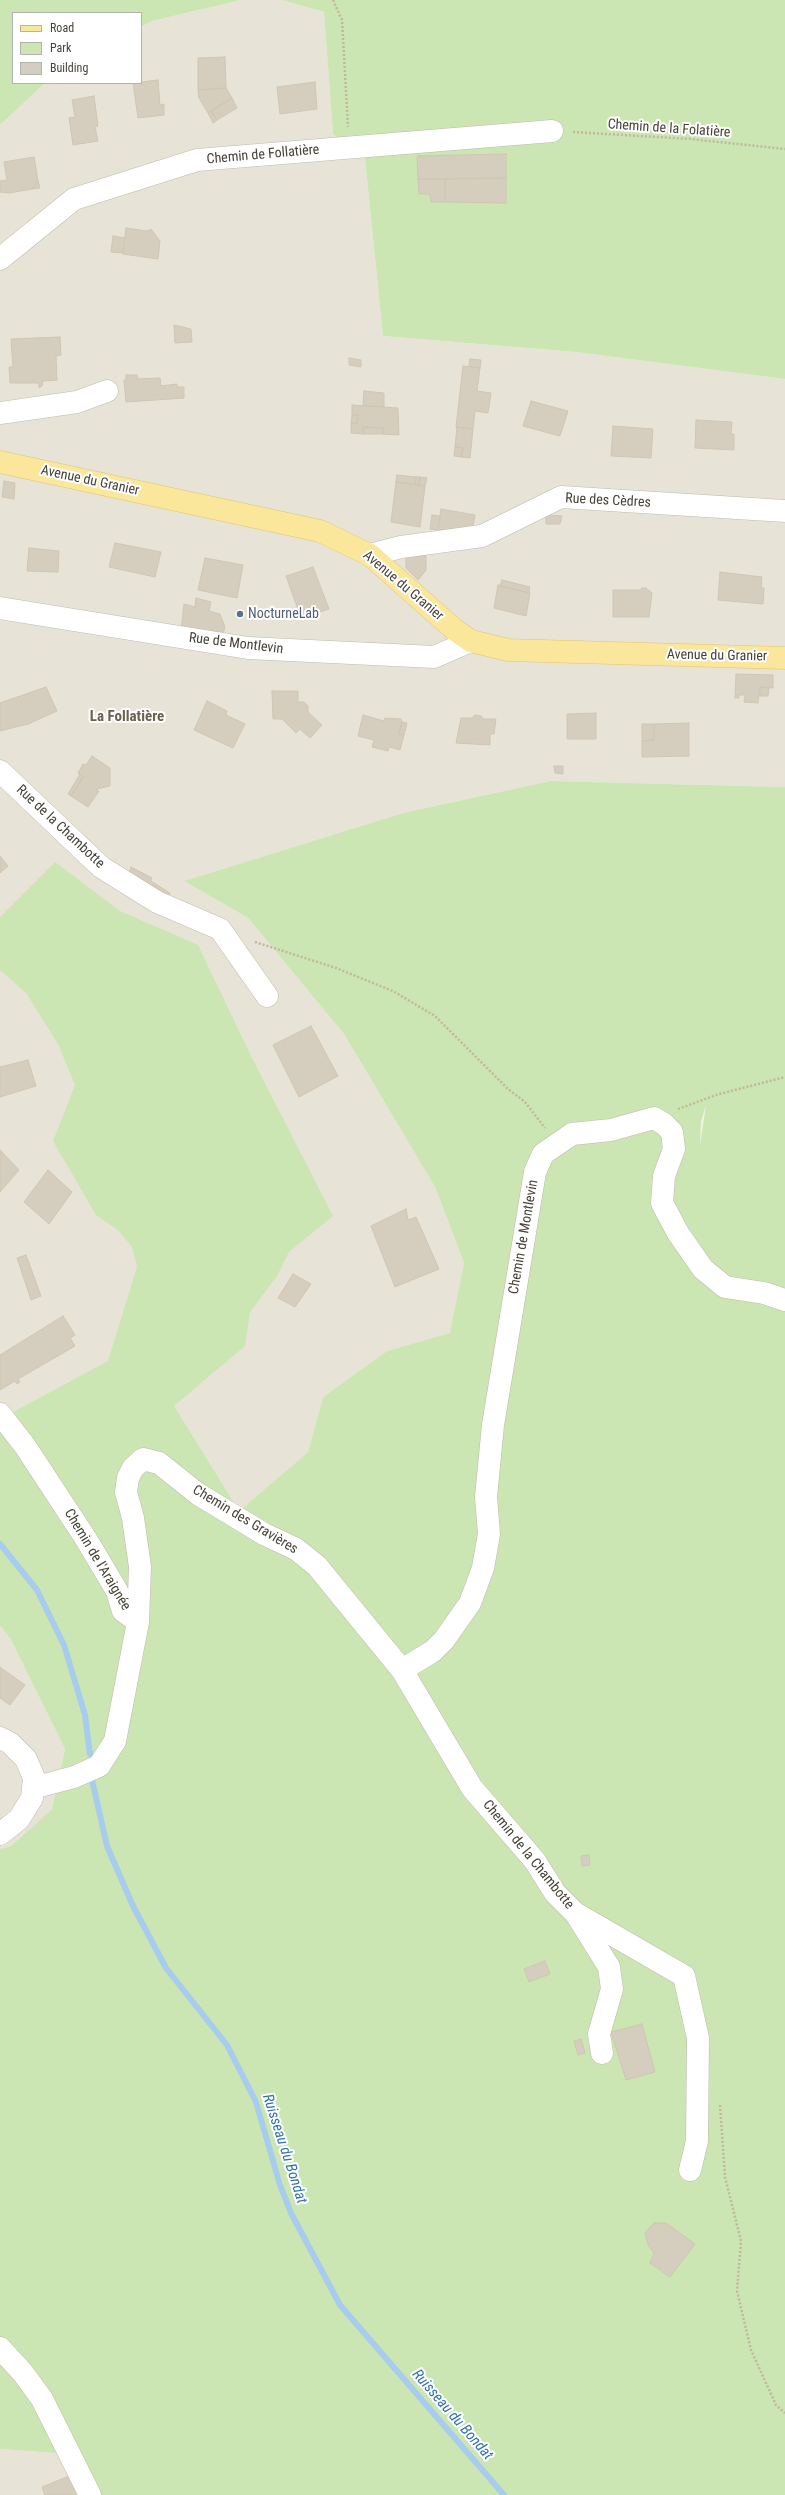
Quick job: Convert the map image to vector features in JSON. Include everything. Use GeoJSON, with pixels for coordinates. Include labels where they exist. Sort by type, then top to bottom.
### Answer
{"type":"FeatureCollection","features":[{"type":"Feature","properties":{"kind":"main road","name":"Avenue du Granier"},"geometry":{"type":"LineString","coordinates":[[0,462],[320,531],[370,555],[455,630],[471,641],[508,650],[785,658]]}},
{"type":"Feature","properties":{"kind":"street","name":"Chemin de Follatière"},"geometry":{"type":"LineString","coordinates":[[0,259],[74,199],[197,160],[552,131]]}},
{"type":"Feature","properties":{"kind":"street"},"geometry":{"type":"LineString","coordinates":[[0,413],[77,402],[107,392]]}},
{"type":"Feature","properties":{"kind":"street","name":"Rue des Cèdres"},"geometry":{"type":"LineString","coordinates":[[370,555],[401,547],[482,536],[561,497],[785,511]]}},
{"type":"Feature","properties":{"kind":"street","name":"Rue de Montlevin"},"geometry":{"type":"LineString","coordinates":[[0,608],[248,648],[434,657],[471,641]]}},
{"type":"Feature","properties":{"kind":"street","name":"Rue de la Chambotte"},"geometry":{"type":"LineString","coordinates":[[0,771],[101,868],[157,902],[220,929]]}},
{"type":"Feature","properties":{"kind":"street"},"geometry":{"type":"LineString","coordinates":[[220,929],[267,996]]}},
{"type":"Feature","properties":{"kind":"street"},"geometry":{"type":"LineString","coordinates":[[654,1118],[672,1132],[674,1149],[664,1176],[662,1203],[678,1233],[703,1269],[725,1287],[764,1293],[785,1300]]}},
{"type":"Feature","properties":{"kind":"street","name":"Chemin de Montlevin"},"geometry":{"type":"LineString","coordinates":[[402,1670],[433,1651],[444,1640],[470,1604],[484,1568],[490,1534],[486,1497],[493,1425],[535,1172],[543,1154],[557,1142],[572,1134],[611,1130],[654,1118]]}},
{"type":"Feature","properties":{"kind":"street","name":"Chemin de l'Araignée"},"geometry":{"type":"LineString","coordinates":[[0,1414],[26,1446],[86,1539],[117,1591],[123,1611],[138,1622],[115,1741],[99,1766],[74,1777],[33,1788]]}},
{"type":"Feature","properties":{"kind":"street","name":"Chemin des Gravières"},"geometry":{"type":"LineString","coordinates":[[138,1622],[140,1567],[133,1518],[126,1492],[128,1478],[133,1468],[143,1458],[159,1462],[198,1494],[264,1534],[296,1549],[317,1566],[372,1636],[402,1670]]}},
{"type":"Feature","properties":{"kind":"street","name":"Chemin de la Chambotte"},"geometry":{"type":"LineString","coordinates":[[402,1670],[472,1788],[535,1861],[555,1893],[575,1913],[684,1976],[698,2038],[697,2141],[690,2170]]}},
{"type":"Feature","properties":{"kind":"street"},"geometry":{"type":"LineString","coordinates":[[0,1738],[10,1743],[26,1759],[34,1778],[32,1798],[19,1819],[0,1834]]}},
{"type":"Feature","properties":{"kind":"street"},"geometry":{"type":"LineString","coordinates":[[575,1913],[609,1967],[612,1989],[599,2034],[602,2053]]}},
{"type":"Feature","properties":{"kind":"street"},"geometry":{"type":"LineString","coordinates":[[0,2348],[23,2373],[42,2399],[90,2495]]}},
{"type":"Feature","properties":{"kind":"path"},"geometry":{"type":"LineString","coordinates":[[333,0],[342,20],[349,148]]}},
{"type":"Feature","properties":{"kind":"path","name":"Chemin de la Folatière"},"geometry":{"type":"LineString","coordinates":[[552,131],[692,139],[785,149]]}},
{"type":"Feature","properties":{"kind":"path"},"geometry":{"type":"LineString","coordinates":[[220,929],[394,991],[435,1016],[508,1088],[525,1102],[557,1142]]}},
{"type":"Feature","properties":{"kind":"path"},"geometry":{"type":"LineString","coordinates":[[654,1118],[719,1094],[785,1077]]}},
{"type":"Feature","properties":{"kind":"path"},"geometry":{"type":"LineString","coordinates":[[720,2100],[725,2177],[740,2241],[737,2290],[751,2350],[776,2405],[785,2413]]}},
{"type":"Feature","properties":{"kind":"shaded area"},"geometry":{"type":"Polygon","coordinates":[[[241,0],[282,0],[324,12],[333,134],[365,159],[383,336],[576,352],[785,379],[785,787],[550,781],[403,813],[184,881],[248,918],[344,1034],[435,1187],[464,1263],[451,1333],[387,1351],[323,1397],[308,1452],[239,1511],[0,1414],[0,125],[44,84],[142,84],[142,26],[152,21],[241,0]]]}},
{"type":"Feature","properties":{"kind":"shaded area"},"geometry":{"type":"Polygon","coordinates":[[[0,1626],[10,1638],[65,1749],[52,1809],[11,1846],[0,1849],[0,1626]]]}},
{"type":"Feature","properties":{"kind":"shaded area"},"geometry":{"type":"Polygon","coordinates":[[[0,2449],[83,2455],[100,2495],[0,2495],[0,2449]]]}},
{"type":"Feature","properties":{"kind":"green space"},"geometry":{"type":"Polygon","coordinates":[[[0,0],[241,0],[152,21],[142,26],[142,12],[12,12],[12,84],[44,84],[0,125],[0,0]]]}},
{"type":"Feature","properties":{"kind":"green space"},"geometry":{"type":"Polygon","coordinates":[[[282,0],[785,0],[785,379],[576,352],[383,336],[365,159],[333,134],[324,12],[282,0]]]}},
{"type":"Feature","properties":{"kind":"green space"},"geometry":{"type":"Polygon","coordinates":[[[550,781],[785,787],[785,2495],[100,2495],[83,2455],[0,2449],[0,1849],[11,1846],[52,1809],[65,1749],[10,1638],[0,1626],[0,1425],[4,1417],[108,1361],[137,1267],[132,1247],[118,1230],[96,1215],[53,1141],[75,1085],[58,1044],[26,993],[0,970],[0,917],[55,862],[120,911],[198,945],[250,1054],[333,1216],[289,1252],[277,1276],[250,1312],[245,1346],[174,1406],[239,1511],[308,1452],[323,1397],[387,1351],[450,1333],[464,1263],[435,1187],[344,1034],[248,918],[184,881],[403,813],[550,781]],[[706,1105],[701,1122],[700,1145],[706,1105]]]}},
{"type":"Feature","properties":{"kind":"building"},"geometry":{"type":"Polygon","coordinates":[[[225,57],[226,88],[198,90],[198,58],[225,57]]]}},
{"type":"Feature","properties":{"kind":"building"},"geometry":{"type":"Polygon","coordinates":[[[158,80],[160,105],[164,104],[164,115],[138,118],[133,84],[142,84],[142,82],[158,80]]]}},
{"type":"Feature","properties":{"kind":"building"},"geometry":{"type":"Polygon","coordinates":[[[315,82],[317,109],[280,114],[277,87],[315,82]]]}},
{"type":"Feature","properties":{"kind":"building"},"geometry":{"type":"Polygon","coordinates":[[[226,88],[232,98],[208,113],[199,98],[198,90],[226,88]]]}},
{"type":"Feature","properties":{"kind":"building"},"geometry":{"type":"Polygon","coordinates":[[[94,96],[98,126],[95,127],[98,141],[73,145],[69,118],[75,117],[72,100],[94,96]]]}},
{"type":"Feature","properties":{"kind":"building"},"geometry":{"type":"Polygon","coordinates":[[[232,98],[237,108],[217,120],[211,111],[232,98]]]}},
{"type":"Feature","properties":{"kind":"building"},"geometry":{"type":"Polygon","coordinates":[[[211,111],[217,120],[213,123],[208,113],[211,111]]]}},
{"type":"Feature","properties":{"kind":"building"},"geometry":{"type":"Polygon","coordinates":[[[506,154],[506,178],[418,179],[417,156],[506,154]]]}},
{"type":"Feature","properties":{"kind":"building"},"geometry":{"type":"Polygon","coordinates":[[[34,157],[38,181],[32,189],[9,193],[0,192],[0,181],[7,180],[4,162],[34,157]]]}},
{"type":"Feature","properties":{"kind":"building"},"geometry":{"type":"Polygon","coordinates":[[[506,178],[506,203],[445,202],[445,179],[506,178]]]}},
{"type":"Feature","properties":{"kind":"building"},"geometry":{"type":"Polygon","coordinates":[[[418,179],[445,179],[445,202],[431,202],[430,194],[419,194],[418,179]]]}},
{"type":"Feature","properties":{"kind":"building"},"geometry":{"type":"Polygon","coordinates":[[[38,181],[40,188],[32,189],[38,181]]]}},
{"type":"Feature","properties":{"kind":"building"},"geometry":{"type":"Polygon","coordinates":[[[126,228],[147,231],[151,229],[160,241],[158,259],[123,254],[126,228]]]}},
{"type":"Feature","properties":{"kind":"building"},"geometry":{"type":"Polygon","coordinates":[[[113,236],[125,238],[123,253],[111,252],[113,236]]]}},
{"type":"Feature","properties":{"kind":"building"},"geometry":{"type":"Polygon","coordinates":[[[174,325],[191,329],[192,342],[175,343],[174,325]]]}},
{"type":"Feature","properties":{"kind":"building"},"geometry":{"type":"Polygon","coordinates":[[[60,337],[61,355],[56,356],[57,380],[43,381],[42,386],[39,388],[39,383],[10,383],[9,367],[13,367],[11,339],[60,337]]]}},
{"type":"Feature","properties":{"kind":"building"},"geometry":{"type":"Polygon","coordinates":[[[349,358],[361,360],[361,367],[349,365],[349,358]]]}},
{"type":"Feature","properties":{"kind":"building"},"geometry":{"type":"Polygon","coordinates":[[[470,359],[481,360],[480,368],[469,366],[470,359]]]}},
{"type":"Feature","properties":{"kind":"building"},"geometry":{"type":"Polygon","coordinates":[[[463,366],[480,368],[477,391],[491,393],[488,413],[475,411],[473,429],[456,427],[463,366]]]}},
{"type":"Feature","properties":{"kind":"building"},"geometry":{"type":"Polygon","coordinates":[[[126,375],[137,375],[138,379],[160,378],[161,386],[177,384],[177,387],[184,387],[184,398],[126,402],[124,380],[126,380],[126,375]]]}},
{"type":"Feature","properties":{"kind":"building"},"geometry":{"type":"Polygon","coordinates":[[[364,391],[384,393],[384,407],[363,405],[364,391]]]}},
{"type":"Feature","properties":{"kind":"building"},"geometry":{"type":"Polygon","coordinates":[[[531,401],[568,411],[560,436],[523,426],[531,401]]]}},
{"type":"Feature","properties":{"kind":"building"},"geometry":{"type":"Polygon","coordinates":[[[352,405],[398,408],[399,435],[383,434],[384,428],[363,427],[364,434],[351,433],[351,423],[357,424],[358,415],[352,415],[352,405]]]}},
{"type":"Feature","properties":{"kind":"building"},"geometry":{"type":"Polygon","coordinates":[[[352,415],[358,415],[357,424],[351,423],[352,415]]]}},
{"type":"Feature","properties":{"kind":"building"},"geometry":{"type":"Polygon","coordinates":[[[696,420],[732,422],[731,434],[734,434],[734,450],[695,448],[696,420]]]}},
{"type":"Feature","properties":{"kind":"building"},"geometry":{"type":"Polygon","coordinates":[[[613,426],[653,429],[651,458],[611,456],[613,426]]]}},
{"type":"Feature","properties":{"kind":"building"},"geometry":{"type":"Polygon","coordinates":[[[363,427],[384,428],[383,434],[364,434],[363,427]]]}},
{"type":"Feature","properties":{"kind":"building"},"geometry":{"type":"Polygon","coordinates":[[[457,427],[473,429],[470,458],[461,457],[463,448],[455,447],[457,427]]]}},
{"type":"Feature","properties":{"kind":"building"},"geometry":{"type":"Polygon","coordinates":[[[455,447],[463,448],[461,457],[454,456],[455,447]]]}},
{"type":"Feature","properties":{"kind":"building"},"geometry":{"type":"Polygon","coordinates":[[[397,475],[416,477],[415,485],[396,482],[397,475]]]}},
{"type":"Feature","properties":{"kind":"building"},"geometry":{"type":"Polygon","coordinates":[[[416,477],[420,477],[419,485],[415,485],[416,477]]]}},
{"type":"Feature","properties":{"kind":"building"},"geometry":{"type":"Polygon","coordinates":[[[420,477],[427,478],[425,486],[419,485],[420,477]]]}},
{"type":"Feature","properties":{"kind":"building"},"geometry":{"type":"Polygon","coordinates":[[[4,481],[15,483],[14,499],[2,497],[4,481]]]}},
{"type":"Feature","properties":{"kind":"building"},"geometry":{"type":"Polygon","coordinates":[[[396,482],[425,486],[420,527],[391,522],[396,482]]]}},
{"type":"Feature","properties":{"kind":"building"},"geometry":{"type":"Polygon","coordinates":[[[441,509],[475,515],[471,536],[438,530],[441,509]]]}},
{"type":"Feature","properties":{"kind":"building"},"geometry":{"type":"Polygon","coordinates":[[[432,515],[440,516],[438,530],[430,529],[432,515]]]}},
{"type":"Feature","properties":{"kind":"building"},"geometry":{"type":"Polygon","coordinates":[[[546,515],[562,516],[560,524],[546,524],[546,515]]]}},
{"type":"Feature","properties":{"kind":"building"},"geometry":{"type":"Polygon","coordinates":[[[115,543],[161,552],[155,577],[109,567],[115,543]]]}},
{"type":"Feature","properties":{"kind":"building"},"geometry":{"type":"Polygon","coordinates":[[[29,548],[59,551],[58,572],[27,571],[29,548]]]}},
{"type":"Feature","properties":{"kind":"building"},"geometry":{"type":"Polygon","coordinates":[[[406,556],[426,556],[426,570],[418,580],[406,568],[406,556]]]}},
{"type":"Feature","properties":{"kind":"building"},"geometry":{"type":"Polygon","coordinates":[[[205,558],[243,565],[237,598],[198,590],[205,558]]]}},
{"type":"Feature","properties":{"kind":"building"},"geometry":{"type":"Polygon","coordinates":[[[313,567],[329,609],[301,618],[286,576],[313,567]]]}},
{"type":"Feature","properties":{"kind":"building"},"geometry":{"type":"Polygon","coordinates":[[[720,572],[762,577],[761,588],[764,588],[763,604],[718,600],[720,572]]]}},
{"type":"Feature","properties":{"kind":"building"},"geometry":{"type":"Polygon","coordinates":[[[502,580],[530,587],[529,593],[500,586],[502,580]]]}},
{"type":"Feature","properties":{"kind":"building"},"geometry":{"type":"Polygon","coordinates":[[[498,585],[530,593],[526,616],[494,608],[498,585]]]}},
{"type":"Feature","properties":{"kind":"building"},"geometry":{"type":"Polygon","coordinates":[[[642,588],[646,588],[652,593],[649,617],[613,617],[613,590],[641,590],[642,588]]]}},
{"type":"Feature","properties":{"kind":"building"},"geometry":{"type":"Polygon","coordinates":[[[196,598],[211,602],[209,611],[220,614],[225,627],[222,637],[181,631],[184,604],[195,607],[196,598]]]}},
{"type":"Feature","properties":{"kind":"building"},"geometry":{"type":"Polygon","coordinates":[[[736,674],[773,675],[773,688],[760,687],[758,703],[744,702],[745,695],[739,695],[739,698],[735,698],[736,674]]]}},
{"type":"Feature","properties":{"kind":"building"},"geometry":{"type":"Polygon","coordinates":[[[46,687],[57,711],[28,724],[0,731],[0,703],[46,687]]]}},
{"type":"Feature","properties":{"kind":"building"},"geometry":{"type":"Polygon","coordinates":[[[760,687],[769,688],[768,696],[760,696],[760,687]]]}},
{"type":"Feature","properties":{"kind":"building"},"geometry":{"type":"Polygon","coordinates":[[[272,691],[298,691],[298,702],[304,702],[308,706],[308,712],[322,725],[310,738],[300,729],[296,733],[282,719],[273,719],[272,691]]]}},
{"type":"Feature","properties":{"kind":"building"},"geometry":{"type":"Polygon","coordinates":[[[207,701],[227,711],[226,715],[245,724],[233,748],[194,730],[207,701]]]}},
{"type":"Feature","properties":{"kind":"building"},"geometry":{"type":"Polygon","coordinates":[[[596,713],[596,739],[567,739],[567,714],[596,713]]]}},
{"type":"Feature","properties":{"kind":"building"},"geometry":{"type":"Polygon","coordinates":[[[363,715],[384,721],[385,718],[401,719],[402,722],[399,734],[404,735],[400,750],[389,747],[388,751],[372,747],[374,740],[358,736],[363,715]]]}},
{"type":"Feature","properties":{"kind":"building"},"geometry":{"type":"Polygon","coordinates":[[[475,715],[481,716],[484,719],[496,719],[494,734],[490,734],[490,745],[456,743],[461,718],[472,718],[475,715]]]}},
{"type":"Feature","properties":{"kind":"building"},"geometry":{"type":"Polygon","coordinates":[[[402,722],[407,723],[404,735],[399,734],[402,722]]]}},
{"type":"Feature","properties":{"kind":"building"},"geometry":{"type":"Polygon","coordinates":[[[689,723],[689,756],[642,757],[642,741],[654,740],[654,724],[689,723]]]}},
{"type":"Feature","properties":{"kind":"building"},"geometry":{"type":"Polygon","coordinates":[[[642,724],[654,724],[654,740],[642,741],[642,724]]]}},
{"type":"Feature","properties":{"kind":"building"},"geometry":{"type":"Polygon","coordinates":[[[92,756],[110,768],[110,786],[96,789],[99,791],[88,807],[71,796],[83,777],[78,773],[83,764],[86,765],[92,756]]]}},
{"type":"Feature","properties":{"kind":"building"},"geometry":{"type":"Polygon","coordinates":[[[554,766],[563,766],[563,774],[555,773],[554,766]]]}},
{"type":"Feature","properties":{"kind":"building"},"geometry":{"type":"Polygon","coordinates":[[[80,774],[83,777],[71,796],[68,794],[80,774]]]}},
{"type":"Feature","properties":{"kind":"building"},"geometry":{"type":"Polygon","coordinates":[[[0,856],[8,866],[0,873],[0,856]]]}},
{"type":"Feature","properties":{"kind":"building"},"geometry":{"type":"Polygon","coordinates":[[[131,867],[152,878],[151,881],[170,893],[164,904],[126,882],[131,867]]]}},
{"type":"Feature","properties":{"kind":"building"},"geometry":{"type":"Polygon","coordinates":[[[311,1026],[338,1076],[299,1097],[273,1045],[311,1026]]]}},
{"type":"Feature","properties":{"kind":"building"},"geometry":{"type":"Polygon","coordinates":[[[28,1060],[36,1086],[0,1097],[0,1067],[28,1060]]]}},
{"type":"Feature","properties":{"kind":"building"},"geometry":{"type":"Polygon","coordinates":[[[0,1150],[19,1170],[0,1192],[0,1150]]]}},
{"type":"Feature","properties":{"kind":"building"},"geometry":{"type":"Polygon","coordinates":[[[48,1170],[72,1192],[49,1224],[24,1202],[48,1170]]]}},
{"type":"Feature","properties":{"kind":"building"},"geometry":{"type":"Polygon","coordinates":[[[406,1209],[408,1220],[416,1217],[439,1269],[395,1287],[371,1226],[406,1209]]]}},
{"type":"Feature","properties":{"kind":"building"},"geometry":{"type":"Polygon","coordinates":[[[26,1255],[41,1296],[31,1300],[17,1258],[26,1255]]]}},
{"type":"Feature","properties":{"kind":"building"},"geometry":{"type":"Polygon","coordinates":[[[293,1274],[311,1284],[295,1307],[278,1298],[293,1274]]]}},
{"type":"Feature","properties":{"kind":"building"},"geometry":{"type":"Polygon","coordinates":[[[63,1316],[75,1335],[70,1338],[75,1346],[18,1379],[20,1382],[17,1384],[15,1381],[0,1390],[0,1355],[63,1316]]]}},
{"type":"Feature","properties":{"kind":"building"},"geometry":{"type":"Polygon","coordinates":[[[0,1667],[25,1685],[10,1705],[0,1698],[0,1667]]]}},
{"type":"Feature","properties":{"kind":"building"},"geometry":{"type":"Polygon","coordinates":[[[589,1855],[590,1865],[582,1866],[581,1856],[589,1855]]]}},
{"type":"Feature","properties":{"kind":"building"},"geometry":{"type":"Polygon","coordinates":[[[545,1961],[550,1974],[529,1982],[524,1969],[545,1961]]]}},
{"type":"Feature","properties":{"kind":"building"},"geometry":{"type":"Polygon","coordinates":[[[642,2024],[655,2072],[626,2080],[611,2032],[642,2024]]]}},
{"type":"Feature","properties":{"kind":"building"},"geometry":{"type":"Polygon","coordinates":[[[581,2039],[585,2053],[578,2055],[574,2041],[581,2039]]]}},
{"type":"Feature","properties":{"kind":"building"},"geometry":{"type":"Polygon","coordinates":[[[654,2223],[666,2223],[695,2244],[670,2277],[650,2263],[654,2253],[648,2245],[645,2233],[654,2223]]]}},
{"type":"Feature","properties":{"kind":"building"},"geometry":{"type":"Polygon","coordinates":[[[74,2474],[81,2495],[45,2495],[42,2487],[74,2474]]]}},
{"type":"Feature","properties":{"kind":"waterway","name":"Ruisseau du Bondat"},"geometry":{"type":"LineString","coordinates":[[0,1544],[37,1590],[64,1645],[85,1715],[90,1754]]}},
{"type":"Feature","properties":{"kind":"waterway","name":"Ruisseau du Bondat"},"geometry":{"type":"LineString","coordinates":[[92,1780],[107,1846],[133,1906],[166,1968],[227,2045],[256,2102],[280,2185],[291,2213],[340,2305],[504,2495]]}},
{"type":"Feature","properties":{"kind":"place","name":"NocturneLab"},"geometry":{"type":"Point","coordinates":[240,614]}},
{"type":"Feature","properties":{"kind":"district","name":"La Follatière"},"geometry":{"type":"Point","coordinates":[127,717]}}]}
